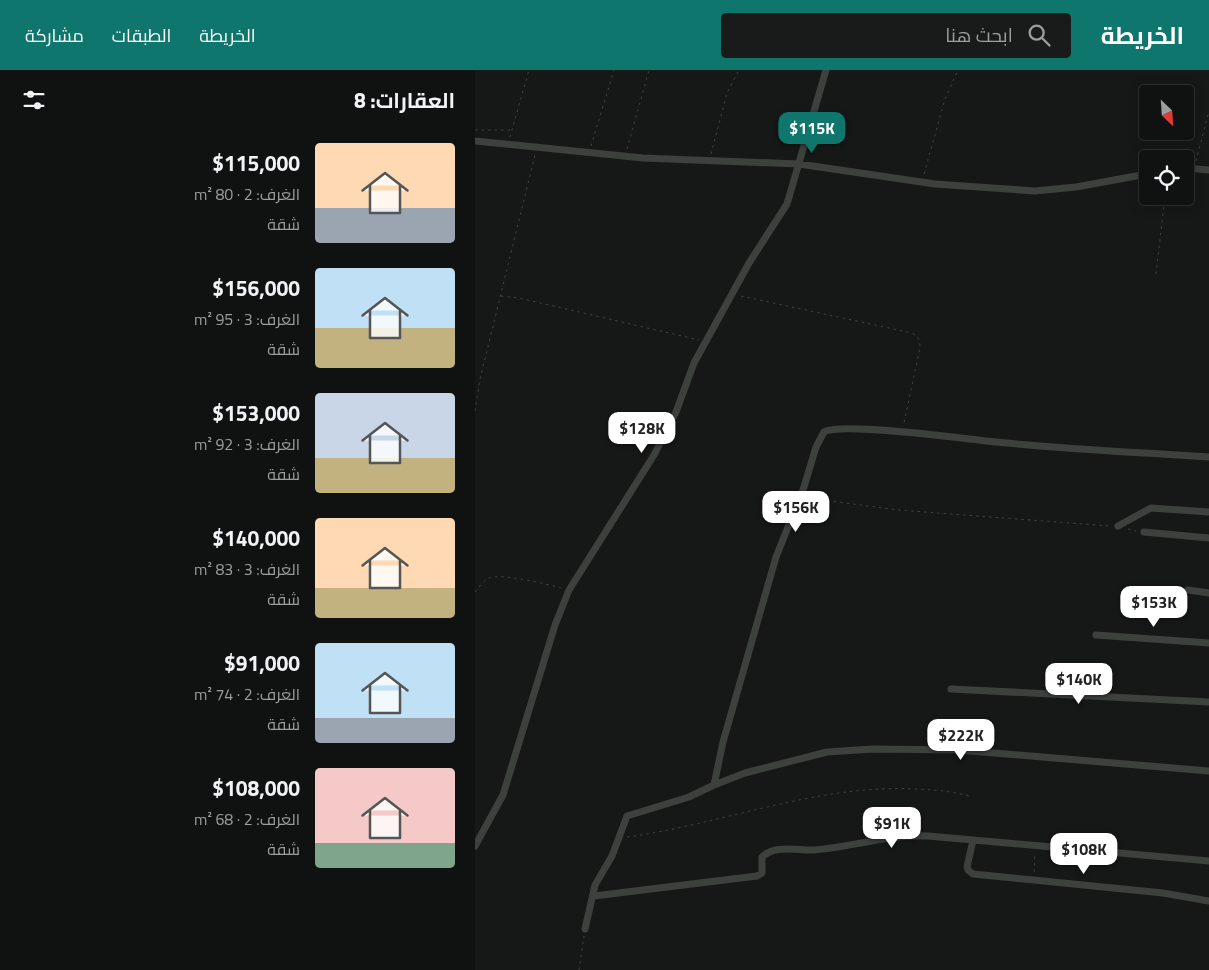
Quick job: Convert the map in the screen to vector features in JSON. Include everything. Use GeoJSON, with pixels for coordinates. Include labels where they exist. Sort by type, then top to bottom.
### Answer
{"type":"FeatureCollection","features":[{"type":"Feature","properties":{"kind":"street"},"geometry":{"type":"LineString","coordinates":[[475,846],[503,795],[555,625],[569,590],[654,456],[676,412],[694,363],[749,263],[787,204],[826,70]]}},
{"type":"Feature","properties":{"kind":"street"},"geometry":{"type":"LineString","coordinates":[[475,141],[624,157],[799,164],[921,182],[1035,192],[1139,175]]}},
{"type":"Feature","properties":{"kind":"street"},"geometry":{"type":"LineString","coordinates":[[1195,168],[1209,170]]}},
{"type":"Feature","properties":{"kind":"street"},"geometry":{"type":"LineString","coordinates":[[714,785],[723,742],[776,557],[816,447],[824,432],[837,429],[902,432],[986,442],[1209,458]]}},
{"type":"Feature","properties":{"kind":"street"},"geometry":{"type":"LineString","coordinates":[[1118,526],[1151,508],[1209,512]]}},
{"type":"Feature","properties":{"kind":"street"},"geometry":{"type":"LineString","coordinates":[[1144,532],[1209,538]]}},
{"type":"Feature","properties":{"kind":"street"},"geometry":{"type":"LineString","coordinates":[[1188,590],[1209,592]]}},
{"type":"Feature","properties":{"kind":"street"},"geometry":{"type":"LineString","coordinates":[[1096,635],[1209,643]]}},
{"type":"Feature","properties":{"kind":"street"},"geometry":{"type":"LineString","coordinates":[[951,689],[1209,702]]}},
{"type":"Feature","properties":{"kind":"street"},"geometry":{"type":"LineString","coordinates":[[585,929],[598,879],[619,838],[626,818],[630,815],[689,797],[745,773],[827,752],[873,749],[958,750],[1209,771]]}},
{"type":"Feature","properties":{"kind":"street"},"geometry":{"type":"LineString","coordinates":[[593,896],[757,876],[762,873],[763,857],[769,852],[822,849],[904,836],[973,840],[1209,861]]}},
{"type":"Feature","properties":{"kind":"street"},"geometry":{"type":"LineString","coordinates":[[973,840],[967,867],[970,872],[1033,881],[1209,900]]}},
{"type":"Feature","properties":{"kind":"path"},"geometry":{"type":"LineString","coordinates":[[509,144],[511,130],[529,70]]}},
{"type":"Feature","properties":{"kind":"path"},"geometry":{"type":"LineString","coordinates":[[589,153],[614,70]]}},
{"type":"Feature","properties":{"kind":"path"},"geometry":{"type":"LineString","coordinates":[[624,157],[649,70]]}},
{"type":"Feature","properties":{"kind":"path"},"geometry":{"type":"LineString","coordinates":[[709,161],[727,93],[739,70]]}},
{"type":"Feature","properties":{"kind":"path"},"geometry":{"type":"LineString","coordinates":[[921,182],[945,99],[958,70]]}},
{"type":"Feature","properties":{"kind":"path"},"geometry":{"type":"LineString","coordinates":[[1195,168],[1209,111]]}},
{"type":"Feature","properties":{"kind":"path"},"geometry":{"type":"LineString","coordinates":[[475,130],[511,130]]}},
{"type":"Feature","properties":{"kind":"path"},"geometry":{"type":"LineString","coordinates":[[475,411],[480,379],[537,147]]}},
{"type":"Feature","properties":{"kind":"path"},"geometry":{"type":"LineString","coordinates":[[1156,274],[1164,205]]}},
{"type":"Feature","properties":{"kind":"path"},"geometry":{"type":"LineString","coordinates":[[733,294],[905,331],[917,336],[920,340],[919,352],[902,432]]}},
{"type":"Feature","properties":{"kind":"path"},"geometry":{"type":"LineString","coordinates":[[501,296],[519,298],[707,342]]}},
{"type":"Feature","properties":{"kind":"path"},"geometry":{"type":"LineString","coordinates":[[475,379],[480,379]]}},
{"type":"Feature","properties":{"kind":"path"},"geometry":{"type":"LineString","coordinates":[[799,497],[898,510],[1118,526],[1144,532]]}},
{"type":"Feature","properties":{"kind":"path"},"geometry":{"type":"LineString","coordinates":[[475,592],[489,578],[498,577],[536,582],[569,590]]}},
{"type":"Feature","properties":{"kind":"path"},"geometry":{"type":"LineString","coordinates":[[619,838],[688,826],[799,799],[846,791],[903,789],[948,791],[969,796]]}},
{"type":"Feature","properties":{"kind":"path"},"geometry":{"type":"LineString","coordinates":[[1033,881],[1036,846]]}},
{"type":"Feature","properties":{"kind":"path"},"geometry":{"type":"LineString","coordinates":[[579,970],[585,929]]}}]}
